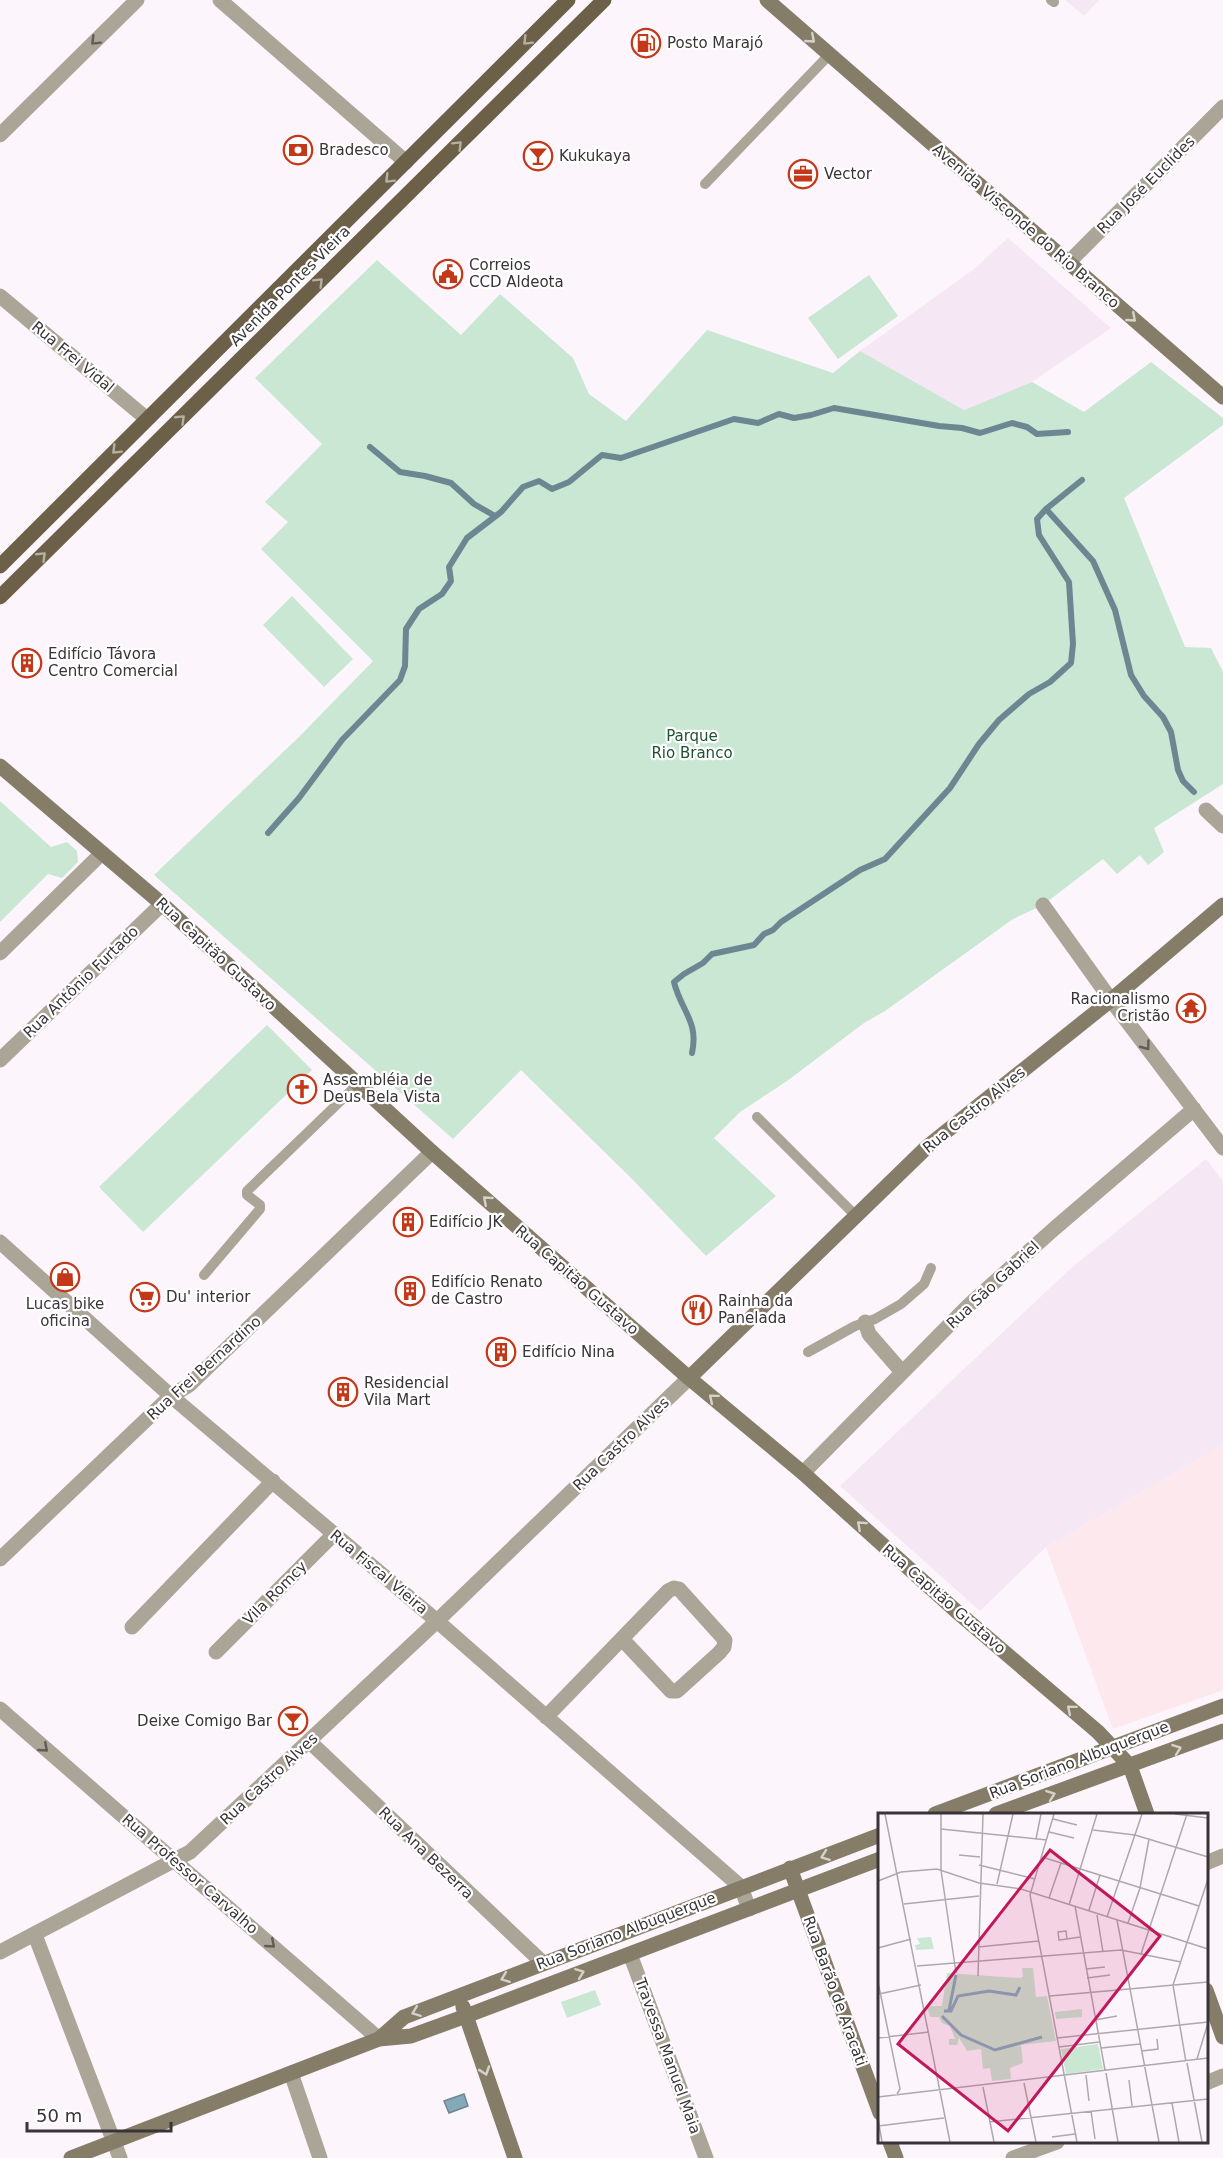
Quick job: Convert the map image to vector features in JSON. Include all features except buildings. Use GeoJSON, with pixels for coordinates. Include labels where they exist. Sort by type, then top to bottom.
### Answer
{"type":"FeatureCollection","features":[{"type":"Feature","properties":{"kind":"main road","name":"Avenida Pontes Vieira"},"geometry":{"type":"LineString","coordinates":[[0,566],[568,0]]}},
{"type":"Feature","properties":{"kind":"main road","name":"Avenida Pontes Vieira"},"geometry":{"type":"LineString","coordinates":[[0,597],[604,0]]}},
{"type":"Feature","properties":{"kind":"main road","name":"Avenida Visconde do Rio Branco"},"geometry":{"type":"LineString","coordinates":[[767,0],[1223,398]]}},
{"type":"Feature","properties":{"kind":"main road","name":"Rua Capitão Gustavo"},"geometry":{"type":"LineString","coordinates":[[0,766],[162,904],[432,1152],[689,1378],[803,1473],[955,1610],[1114,1748],[1130,1766]]}},
{"type":"Feature","properties":{"kind":"main road","name":"Rua Castro Alves"},"geometry":{"type":"LineString","coordinates":[[689,1378],[928,1146],[1111,1000],[1223,905]]}},
{"type":"Feature","properties":{"kind":"main road","name":"Rua Soriano Albuquerque"},"geometry":{"type":"LineString","coordinates":[[940,1813],[1223,1706]]}},
{"type":"Feature","properties":{"kind":"main road","name":"Rua Soriano Albuquerque"},"geometry":{"type":"LineString","coordinates":[[1001,1813],[1223,1731]]}},
{"type":"Feature","properties":{"kind":"main road"},"geometry":{"type":"LineString","coordinates":[[1130,1766],[1146,1813]]}},
{"type":"Feature","properties":{"kind":"main road","name":"Rua Soriano Albuquerque"},"geometry":{"type":"LineString","coordinates":[[379,2039],[404,2017],[878,1835]]}},
{"type":"Feature","properties":{"kind":"main road","name":"Rua Soriano Albuquerque"},"geometry":{"type":"LineString","coordinates":[[71,2158],[379,2039],[411,2036],[878,1859]]}},
{"type":"Feature","properties":{"kind":"main road","name":"Rua Barão de Aracati"},"geometry":{"type":"LineString","coordinates":[[790,1868],[878,2111]]}},
{"type":"Feature","properties":{"kind":"main road"},"geometry":{"type":"LineString","coordinates":[[459,1996],[514,2158]]}},
{"type":"Feature","properties":{"kind":"main road"},"geometry":{"type":"LineString","coordinates":[[1208,1996],[1223,2037]]}},
{"type":"Feature","properties":{"kind":"main road"},"geometry":{"type":"LineString","coordinates":[[890,2143],[896,2158]]}},
{"type":"Feature","properties":{"kind":"street"},"geometry":{"type":"LineString","coordinates":[[0,135],[137,0]]}},
{"type":"Feature","properties":{"kind":"street"},"geometry":{"type":"LineString","coordinates":[[220,0],[406,162]]}},
{"type":"Feature","properties":{"kind":"street","name":"Rua José Euclides"},"geometry":{"type":"LineString","coordinates":[[1068,262],[1223,107]]}},
{"type":"Feature","properties":{"kind":"street","name":"Rua Frei Vidal"},"geometry":{"type":"LineString","coordinates":[[0,296],[147,419]]}},
{"type":"Feature","properties":{"kind":"street"},"geometry":{"type":"LineString","coordinates":[[1206,810],[1223,826]]}},
{"type":"Feature","properties":{"kind":"street"},"geometry":{"type":"LineString","coordinates":[[0,953],[102,853]]}},
{"type":"Feature","properties":{"kind":"street","name":"Rua Antônio Furtado"},"geometry":{"type":"LineString","coordinates":[[0,1060],[162,904]]}},
{"type":"Feature","properties":{"kind":"street"},"geometry":{"type":"LineString","coordinates":[[1043,905],[1111,1000],[1223,1148]]}},
{"type":"Feature","properties":{"kind":"street","name":"Rua São Gabriel"},"geometry":{"type":"LineString","coordinates":[[803,1473],[969,1305],[1194,1109]]}},
{"type":"Feature","properties":{"kind":"street","name":"Rua Frei Bernardino"},"geometry":{"type":"LineString","coordinates":[[0,1558],[171,1396],[189,1385],[432,1152]]}},
{"type":"Feature","properties":{"kind":"street","name":"Rua Fiscal Vieira"},"geometry":{"type":"LineString","coordinates":[[0,1242],[171,1396],[437,1621],[741,1887],[749,1909]]}},
{"type":"Feature","properties":{"kind":"street"},"geometry":{"type":"LineString","coordinates":[[865,1322],[869,1334],[902,1372]]}},
{"type":"Feature","properties":{"kind":"street","name":"Rua Castro Alves"},"geometry":{"type":"LineString","coordinates":[[0,1952],[190,1852],[310,1742],[689,1378]]}},
{"type":"Feature","properties":{"kind":"street"},"geometry":{"type":"LineString","coordinates":[[132,1627],[273,1481]]}},
{"type":"Feature","properties":{"kind":"street","name":"Vila Romcy"},"geometry":{"type":"LineString","coordinates":[[216,1652],[334,1534]]}},
{"type":"Feature","properties":{"kind":"street"},"geometry":{"type":"LineString","coordinates":[[546,1717],[668,1591],[674,1588],[679,1589],[725,1640],[724,1647],[718,1653],[677,1690],[671,1691],[622,1639]]}},
{"type":"Feature","properties":{"kind":"street","name":"Rua Professor Carvalho"},"geometry":{"type":"LineString","coordinates":[[0,1709],[379,2039]]}},
{"type":"Feature","properties":{"kind":"street","name":"Rua Ana Bezerra"},"geometry":{"type":"LineString","coordinates":[[310,1742],[543,1963]]}},
{"type":"Feature","properties":{"kind":"street"},"geometry":{"type":"LineString","coordinates":[[1208,1862],[1223,1856]]}},
{"type":"Feature","properties":{"kind":"street"},"geometry":{"type":"LineString","coordinates":[[35,1935],[120,2158]]}},
{"type":"Feature","properties":{"kind":"street","name":"Travessa Manuel Maia"},"geometry":{"type":"LineString","coordinates":[[630,1954],[706,2158]]}},
{"type":"Feature","properties":{"kind":"street"},"geometry":{"type":"LineString","coordinates":[[291,2073],[320,2158]]}},
{"type":"Feature","properties":{"kind":"street"},"geometry":{"type":"LineString","coordinates":[[1208,2082],[1223,2076]]}},
{"type":"Feature","properties":{"kind":"street"},"geometry":{"type":"LineString","coordinates":[[1013,2158],[1054,2143]]}},
{"type":"Feature","properties":{"kind":"lane"},"geometry":{"type":"LineString","coordinates":[[705,184],[829,55]]}},
{"type":"Feature","properties":{"kind":"lane"},"geometry":{"type":"LineString","coordinates":[[204,1275],[260,1209],[260,1205],[247,1195],[247,1191],[357,1085]]}},
{"type":"Feature","properties":{"kind":"lane"},"geometry":{"type":"LineString","coordinates":[[757,1117],[856,1216]]}},
{"type":"Feature","properties":{"kind":"lane"},"geometry":{"type":"LineString","coordinates":[[808,1352],[884,1314],[916,1292],[924,1284],[932,1268]]}},
{"type":"Feature","properties":{"kind":"shaded area"},"geometry":{"type":"Polygon","coordinates":[[[1065,0],[1099,0],[1084,16],[1065,0]]]}},
{"type":"Feature","properties":{"kind":"shaded area"},"geometry":{"type":"Polygon","coordinates":[[[1008,238],[1111,328],[1032,382],[964,410],[860,351],[974,269],[1008,238]]]}},
{"type":"Feature","properties":{"kind":"shaded area"},"geometry":{"type":"Polygon","coordinates":[[[1206,1159],[1223,1181],[1223,1445],[1046,1547],[980,1611],[840,1486],[1070,1269],[1206,1159]]]}},
{"type":"Feature","properties":{"kind":"shaded area"},"geometry":{"type":"Polygon","coordinates":[[[1223,1445],[1223,1690],[1113,1729],[1046,1547],[1223,1445]]]}},
{"type":"Feature","properties":{"kind":"green space","name":"Parque Rio Branco"},"geometry":{"type":"Polygon","coordinates":[[[377,260],[461,335],[500,294],[573,358],[589,394],[626,421],[707,330],[833,373],[860,351],[964,410],[1032,382],[1084,412],[1151,362],[1223,418],[1223,425],[1124,498],[1185,647],[1211,648],[1223,672],[1223,784],[1154,828],[1164,852],[1148,865],[1140,855],[1117,874],[1103,859],[1043,905],[1013,919],[885,1011],[864,1023],[787,1081],[740,1112],[714,1138],[776,1196],[706,1256],[632,1179],[521,1070],[453,1139],[154,875],[298,738],[373,661],[261,549],[288,522],[265,502],[322,444],[255,378],[377,260]]]}},
{"type":"Feature","properties":{"kind":"green space"},"geometry":{"type":"Polygon","coordinates":[[[869,275],[898,316],[838,359],[808,318],[869,275]]]}},
{"type":"Feature","properties":{"kind":"green space"},"geometry":{"type":"Polygon","coordinates":[[[292,596],[353,659],[324,687],[263,625],[292,596]]]}},
{"type":"Feature","properties":{"kind":"green space"},"geometry":{"type":"Polygon","coordinates":[[[0,801],[51,847],[67,842],[77,851],[78,862],[62,878],[48,874],[0,922],[0,801]]]}},
{"type":"Feature","properties":{"kind":"green space"},"geometry":{"type":"Polygon","coordinates":[[[267,1025],[312,1070],[143,1232],[99,1187],[267,1025]]]}},
{"type":"Feature","properties":{"kind":"green space"},"geometry":{"type":"Polygon","coordinates":[[[595,1990],[601,2005],[567,2018],[561,2002],[595,1990]]]}},
{"type":"Feature","properties":{"kind":"water"},"geometry":{"type":"Polygon","coordinates":[[[464,2094],[468,2106],[449,2113],[444,2101],[464,2094]]]}},
{"type":"Feature","properties":{"kind":"waterway"},"geometry":{"type":"LineString","coordinates":[[268,833],[299,798],[342,740],[400,680],[405,666],[406,629],[419,609],[442,594],[451,581],[449,567],[467,538],[501,512],[523,487],[539,481],[552,489],[569,482],[602,455],[621,458],[734,419],[758,423],[779,414],[794,418],[834,408],[962,428],[980,433],[1012,423],[1027,427],[1037,434],[1068,432]]}},
{"type":"Feature","properties":{"kind":"waterway"},"geometry":{"type":"LineString","coordinates":[[370,447],[400,472],[451,483],[474,504],[495,516]]}},
{"type":"Feature","properties":{"kind":"waterway"},"geometry":{"type":"LineString","coordinates":[[692,1053],[694,1042],[691,1024],[674,982],[703,963],[712,954],[754,945],[764,934],[860,870],[885,859],[950,788],[979,744],[999,720],[1029,694],[1050,682],[1071,663],[1073,644],[1069,582],[1039,535],[1037,519],[1082,480]]}},
{"type":"Feature","properties":{"kind":"waterway"},"geometry":{"type":"LineString","coordinates":[[1046,509],[1093,561],[1115,610],[1131,675],[1144,696],[1163,717],[1171,732],[1178,770],[1183,781],[1194,792]]}},
{"type":"Feature","properties":{"kind":"place","name":"Posto Marajó"},"geometry":{"type":"Point","coordinates":[646,43]}},
{"type":"Feature","properties":{"kind":"place","name":"Bradesco"},"geometry":{"type":"Point","coordinates":[298,150]}},
{"type":"Feature","properties":{"kind":"place","name":"Kukukaya"},"geometry":{"type":"Point","coordinates":[538,156]}},
{"type":"Feature","properties":{"kind":"place","name":"Vector"},"geometry":{"type":"Point","coordinates":[803,174]}},
{"type":"Feature","properties":{"kind":"place","name":"Correios CCD Aldeota"},"geometry":{"type":"Point","coordinates":[448,274]}},
{"type":"Feature","properties":{"kind":"place","name":"Edifício Távora Centro Comercial"},"geometry":{"type":"Point","coordinates":[27,663]}},
{"type":"Feature","properties":{"kind":"place","name":"Racionalismo Cristão"},"geometry":{"type":"Point","coordinates":[1191,1008]}},
{"type":"Feature","properties":{"kind":"place","name":"Assembléia de Deus Bela Vista"},"geometry":{"type":"Point","coordinates":[302,1089]}},
{"type":"Feature","properties":{"kind":"place","name":"Edifício JK"},"geometry":{"type":"Point","coordinates":[408,1222]}},
{"type":"Feature","properties":{"kind":"place","name":"Lucas bike oficina"},"geometry":{"type":"Point","coordinates":[65,1277]}},
{"type":"Feature","properties":{"kind":"place","name":"Edifício Renato de Castro"},"geometry":{"type":"Point","coordinates":[410,1291]}},
{"type":"Feature","properties":{"kind":"place","name":"Du' interior"},"geometry":{"type":"Point","coordinates":[145,1297]}},
{"type":"Feature","properties":{"kind":"place","name":"Rainha da Panelada"},"geometry":{"type":"Point","coordinates":[697,1310]}},
{"type":"Feature","properties":{"kind":"place","name":"Edifício Nina"},"geometry":{"type":"Point","coordinates":[501,1352]}},
{"type":"Feature","properties":{"kind":"place","name":"Residencial Vila Mart"},"geometry":{"type":"Point","coordinates":[343,1392]}},
{"type":"Feature","properties":{"kind":"place","name":"Deixe Comigo Bar"},"geometry":{"type":"Point","coordinates":[293,1721]}}]}
